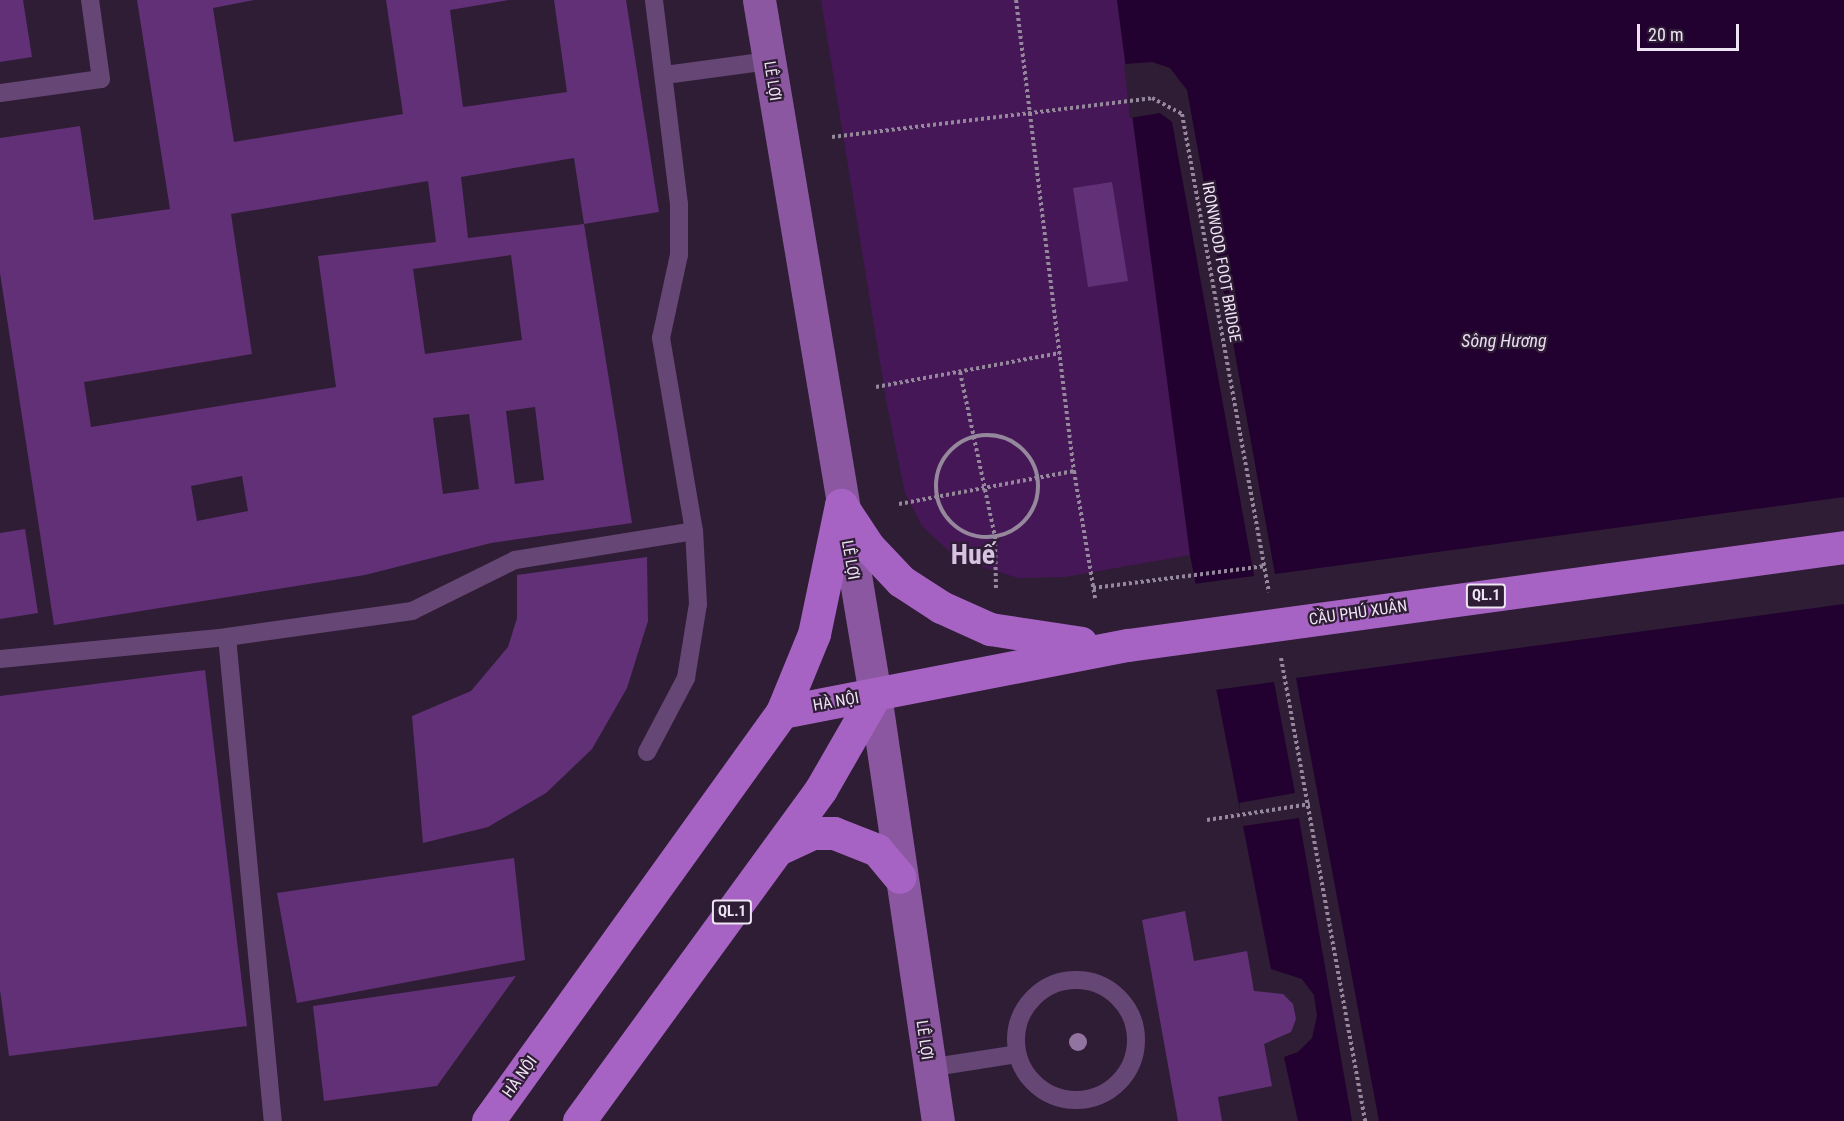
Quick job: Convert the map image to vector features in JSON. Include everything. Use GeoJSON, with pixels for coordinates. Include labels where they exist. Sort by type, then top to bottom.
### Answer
{"type":"FeatureCollection","features":[{"type":"Feature","properties":{"kind":"main road","name":"LÊ LỢI"},"geometry":{"type":"LineString","coordinates":[[759,0],[841,505],[875,695],[928,1068],[938,1121]]}},
{"type":"Feature","properties":{"kind":"main road"},"geometry":{"type":"LineString","coordinates":[[841,505],[868,546],[901,582],[941,607],[990,629],[1055,643],[1128,645]]}},
{"type":"Feature","properties":{"kind":"main road"},"geometry":{"type":"LineString","coordinates":[[782,712],[814,634],[841,505]]}},
{"type":"Feature","properties":{"kind":"main road","name":"CẦU PHÚ XUÂN"},"geometry":{"type":"LineString","coordinates":[[875,695],[1128,645],[1844,547]]}},
{"type":"Feature","properties":{"kind":"main road","name":"HÀ NỘI"},"geometry":{"type":"LineString","coordinates":[[488,1121],[782,712],[875,695]]}},
{"type":"Feature","properties":{"kind":"main road","name":"HÀ NỘI"},"geometry":{"type":"LineString","coordinates":[[579,1121],[843,758],[875,695]]}},
{"type":"Feature","properties":{"kind":"main road"},"geometry":{"type":"LineString","coordinates":[[778,849],[812,833],[834,833],[877,850],[900,877]]}},
{"type":"Feature","properties":{"kind":"lane"},"geometry":{"type":"LineString","coordinates":[[0,93],[101,79],[90,0]]}},
{"type":"Feature","properties":{"kind":"lane"},"geometry":{"type":"LineString","coordinates":[[647,752],[686,678],[698,604],[694,531],[661,338],[679,255],[680,204],[654,0]]}},
{"type":"Feature","properties":{"kind":"lane"},"geometry":{"type":"LineString","coordinates":[[665,75],[769,61]]}},
{"type":"Feature","properties":{"kind":"lane"},"geometry":{"type":"LineString","coordinates":[[0,659],[227,637],[412,611],[515,560],[694,531]]}},
{"type":"Feature","properties":{"kind":"lane"},"geometry":{"type":"LineString","coordinates":[[227,637],[273,1121]]}},
{"type":"Feature","properties":{"kind":"lane"},"geometry":{"type":"LineString","coordinates":[[1061,981],[1102,985],[1117,996],[1136,1029],[1136,1048],[1119,1082],[1086,1100],[1049,1094],[1032,1082],[1017,1054],[1018,1023],[1027,1005],[1042,990],[1061,981]]}},
{"type":"Feature","properties":{"kind":"lane"},"geometry":{"type":"LineString","coordinates":[[928,1068],[1017,1054]]}},
{"type":"Feature","properties":{"kind":"path"},"geometry":{"type":"LineString","coordinates":[[1016,0],[1074,471],[1095,598]]}},
{"type":"Feature","properties":{"kind":"path","name":"IRONWOOD FOOT BRIDGE"},"geometry":{"type":"LineString","coordinates":[[832,137],[1152,98],[1182,114],[1264,566],[1093,588]]}},
{"type":"Feature","properties":{"kind":"path"},"geometry":{"type":"LineString","coordinates":[[876,387],[1060,353]]}},
{"type":"Feature","properties":{"kind":"path"},"geometry":{"type":"LineString","coordinates":[[960,372],[995,537],[996,588]]}},
{"type":"Feature","properties":{"kind":"path"},"geometry":{"type":"LineString","coordinates":[[974,436],[1006,438],[1020,446],[1030,458],[1037,479],[1034,505],[1025,520],[995,537],[961,530],[947,520],[937,497],[938,470],[946,454],[974,436]]}},
{"type":"Feature","properties":{"kind":"path"},"geometry":{"type":"LineString","coordinates":[[899,504],[1074,471]]}},
{"type":"Feature","properties":{"kind":"path"},"geometry":{"type":"LineString","coordinates":[[1285,680],[1310,804],[1365,1121]]}},
{"type":"Feature","properties":{"kind":"path"},"geometry":{"type":"LineString","coordinates":[[1207,820],[1310,804]]}},
{"type":"Feature","properties":{"kind":"shaded area"},"geometry":{"type":"Polygon","coordinates":[[[821,0],[1117,0],[1190,555],[1065,577],[1018,578],[957,559],[922,526],[905,493],[887,405],[821,0]]]}},
{"type":"Feature","properties":{"kind":"water","name":"Sông Hương"},"geometry":{"type":"Polygon","coordinates":[[[1117,0],[1844,0],[1844,1121],[1298,1121],[1284,1057],[1298,1052],[1312,1038],[1317,1016],[1314,995],[1302,979],[1271,969],[1190,555],[1117,0]]]}},
{"type":"Feature","properties":{"kind":"pier"},"geometry":{"type":"Polygon","coordinates":[[[1152,62],[1170,68],[1187,90],[1275,574],[1844,497],[1844,604],[1296,678],[1379,1121],[1352,1121],[1299,818],[1243,826],[1239,803],[1295,793],[1274,682],[1215,690],[1193,584],[1254,576],[1172,122],[1160,113],[1130,118],[1124,64],[1152,62]]]}},
{"type":"Feature","properties":{"kind":"building"},"geometry":{"type":"Polygon","coordinates":[[[0,0],[23,0],[32,57],[0,62],[0,0]]]}},
{"type":"Feature","properties":{"kind":"building"},"geometry":{"type":"Polygon","coordinates":[[[137,0],[254,0],[213,8],[234,142],[403,114],[386,0],[509,0],[450,10],[463,107],[567,92],[554,0],[626,0],[659,212],[584,224],[632,523],[491,543],[365,575],[54,625],[0,273],[0,138],[80,126],[94,220],[170,209],[137,0]],[[574,158],[461,177],[468,238],[584,224],[574,158]],[[428,181],[231,214],[252,354],[84,382],[91,427],[336,387],[318,256],[436,242],[428,181]],[[511,255],[413,269],[425,354],[522,340],[511,255]],[[535,407],[506,411],[515,484],[544,480],[535,407]],[[469,414],[433,418],[443,494],[479,489],[469,414]],[[242,476],[191,486],[197,521],[248,511],[242,476]]]}},
{"type":"Feature","properties":{"kind":"building"},"geometry":{"type":"Polygon","coordinates":[[[1112,182],[1128,281],[1088,287],[1073,188],[1112,182]]]}},
{"type":"Feature","properties":{"kind":"building"},"geometry":{"type":"Polygon","coordinates":[[[25,529],[38,613],[0,619],[0,533],[25,529]]]}},
{"type":"Feature","properties":{"kind":"building"},"geometry":{"type":"Polygon","coordinates":[[[647,557],[648,621],[627,688],[592,749],[546,793],[488,827],[423,843],[412,716],[471,691],[508,647],[517,618],[517,575],[647,557]]]}},
{"type":"Feature","properties":{"kind":"building"},"geometry":{"type":"Polygon","coordinates":[[[205,670],[247,1026],[9,1056],[0,990],[0,696],[205,670]]]}},
{"type":"Feature","properties":{"kind":"building"},"geometry":{"type":"Polygon","coordinates":[[[514,858],[525,960],[297,1003],[277,893],[514,858]]]}},
{"type":"Feature","properties":{"kind":"building"},"geometry":{"type":"Polygon","coordinates":[[[1185,911],[1194,961],[1247,951],[1254,991],[1283,994],[1293,1004],[1296,1019],[1291,1032],[1264,1044],[1272,1086],[1218,1097],[1222,1121],[1178,1121],[1142,920],[1185,911]]]}},
{"type":"Feature","properties":{"kind":"building"},"geometry":{"type":"Polygon","coordinates":[[[516,976],[437,1086],[324,1101],[313,1006],[516,976]]]}},
{"type":"Feature","properties":{"kind":"district","name":"Huế"},"geometry":{"type":"Point","coordinates":[973,555]}}]}
